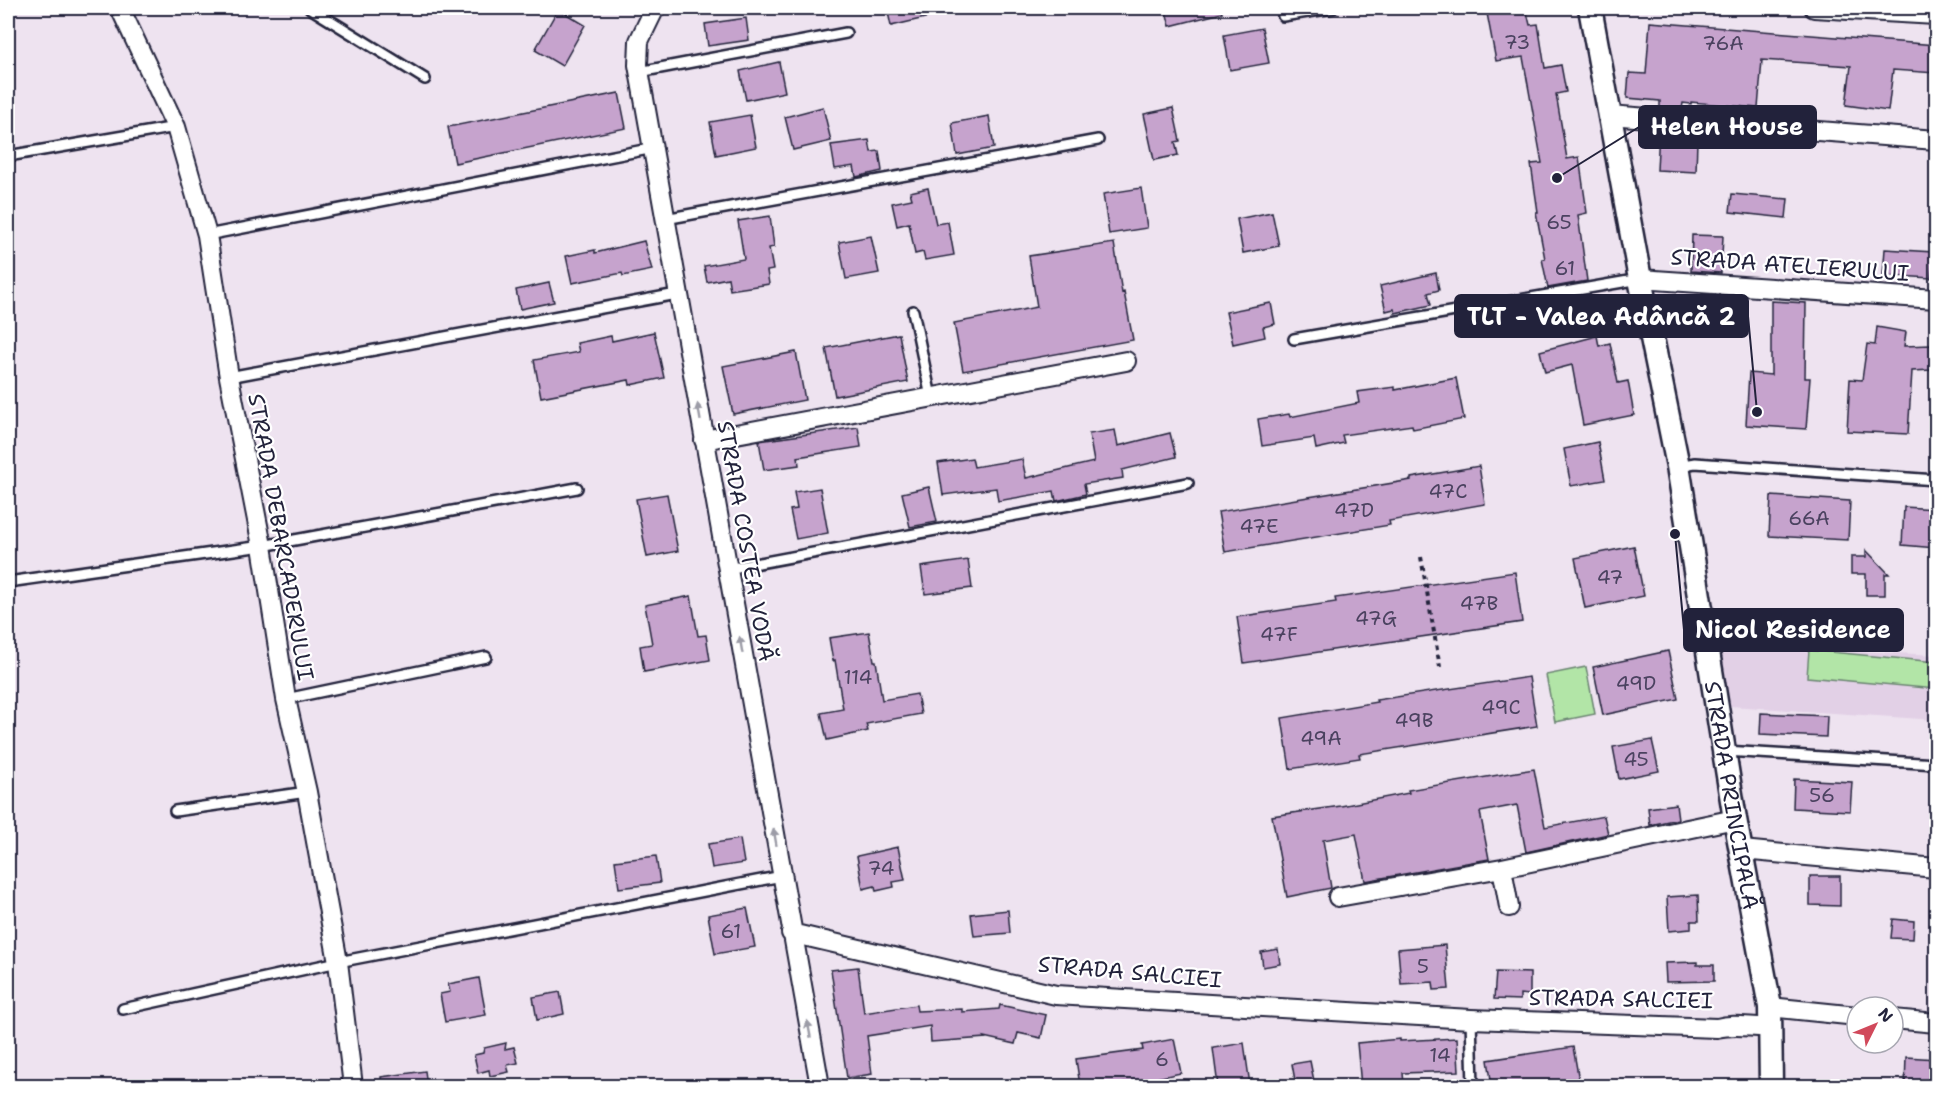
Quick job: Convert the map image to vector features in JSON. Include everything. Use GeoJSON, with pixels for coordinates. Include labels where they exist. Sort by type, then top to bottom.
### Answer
{"type":"FeatureCollection","features":[{"type":"Feature","properties":{"kind":"street","name":"STRADA DEBARCADERULUI"},"geometry":{"type":"LineString","coordinates":[[120,8],[176,127],[207,236],[229,377],[262,546],[286,699],[307,792],[338,962],[353,1086]]}},
{"type":"Feature","properties":{"kind":"street","name":"STRADA COSTEA VODĂ"},"geometry":{"type":"LineString","coordinates":[[656,8],[639,41],[639,72],[820,1086]]}},
{"type":"Feature","properties":{"kind":"street","name":"STRADA PRINCIPALĂ"},"geometry":{"type":"LineString","coordinates":[[1590,8],[1640,279],[1678,466],[1735,819],[1770,1017],[1772,1086]]}},
{"type":"Feature","properties":{"kind":"street"},"geometry":{"type":"LineString","coordinates":[[1814,8],[1936,15]]}},
{"type":"Feature","properties":{"kind":"street"},"geometry":{"type":"LineString","coordinates":[[1609,116],[1936,140]]}},
{"type":"Feature","properties":{"kind":"street","name":"STRADA ATELIERULUI"},"geometry":{"type":"LineString","coordinates":[[1640,279],[1936,299]]}},
{"type":"Feature","properties":{"kind":"street"},"geometry":{"type":"LineString","coordinates":[[704,440],[1126,361]]}},
{"type":"Feature","properties":{"kind":"street"},"geometry":{"type":"LineString","coordinates":[[1338,897],[1502,868],[1735,819]]}},
{"type":"Feature","properties":{"kind":"street"},"geometry":{"type":"LineString","coordinates":[[1742,849],[1936,868]]}},
{"type":"Feature","properties":{"kind":"street"},"geometry":{"type":"LineString","coordinates":[[1502,868],[1509,906]]}},
{"type":"Feature","properties":{"kind":"street","name":"STRADA SALCIEI"},"geometry":{"type":"LineString","coordinates":[[791,933],[1056,995],[1471,1019],[1717,1028],[1742,1025],[1752,1028],[1770,1017],[1845,1016]]}},
{"type":"Feature","properties":{"kind":"street"},"geometry":{"type":"LineString","coordinates":[[1905,1020],[1936,1023]]}},
{"type":"Feature","properties":{"kind":"lane"},"geometry":{"type":"LineString","coordinates":[[310,8],[426,79]]}},
{"type":"Feature","properties":{"kind":"lane"},"geometry":{"type":"LineString","coordinates":[[1283,16],[1333,8]]}},
{"type":"Feature","properties":{"kind":"lane"},"geometry":{"type":"LineString","coordinates":[[639,72],[846,33]]}},
{"type":"Feature","properties":{"kind":"lane"},"geometry":{"type":"LineString","coordinates":[[8,156],[176,127]]}},
{"type":"Feature","properties":{"kind":"lane"},"geometry":{"type":"LineString","coordinates":[[665,219],[1098,140]]}},
{"type":"Feature","properties":{"kind":"lane"},"geometry":{"type":"LineString","coordinates":[[207,236],[654,147]]}},
{"type":"Feature","properties":{"kind":"lane"},"geometry":{"type":"LineString","coordinates":[[1294,339],[1640,279]]}},
{"type":"Feature","properties":{"kind":"lane"},"geometry":{"type":"LineString","coordinates":[[229,377],[677,294]]}},
{"type":"Feature","properties":{"kind":"lane"},"geometry":{"type":"LineString","coordinates":[[913,311],[931,397]]}},
{"type":"Feature","properties":{"kind":"lane"},"geometry":{"type":"LineString","coordinates":[[1678,466],[1695,463],[1936,480]]}},
{"type":"Feature","properties":{"kind":"lane"},"geometry":{"type":"LineString","coordinates":[[727,569],[1188,483]]}},
{"type":"Feature","properties":{"kind":"lane"},"geometry":{"type":"LineString","coordinates":[[8,582],[262,546],[577,488]]}},
{"type":"Feature","properties":{"kind":"lane"},"geometry":{"type":"LineString","coordinates":[[286,699],[486,657]]}},
{"type":"Feature","properties":{"kind":"lane"},"geometry":{"type":"LineString","coordinates":[[1725,751],[1936,764]]}},
{"type":"Feature","properties":{"kind":"lane"},"geometry":{"type":"LineString","coordinates":[[176,811],[307,792]]}},
{"type":"Feature","properties":{"kind":"lane"},"geometry":{"type":"LineString","coordinates":[[123,1009],[338,962],[782,876]]}},
{"type":"Feature","properties":{"kind":"lane"},"geometry":{"type":"LineString","coordinates":[[1471,1019],[1473,1086]]}},
{"type":"Feature","properties":{"kind":"path"},"geometry":{"type":"LineString","coordinates":[[1421,557],[1440,667]]}},
{"type":"Feature","properties":{"kind":"shaded area"},"geometry":{"type":"Polygon","coordinates":[[[1720,644],[1936,655],[1936,720],[1730,706],[1720,644]]]}},
{"type":"Feature","properties":{"kind":"green space"},"geometry":{"type":"Polygon","coordinates":[[[1809,650],[1936,662],[1936,689],[1807,677],[1809,650]]]}},
{"type":"Feature","properties":{"kind":"green space"},"geometry":{"type":"Polygon","coordinates":[[[1586,667],[1595,714],[1555,722],[1546,675],[1586,667]]]}},
{"type":"Feature","properties":{"kind":"building"},"geometry":{"type":"Polygon","coordinates":[[[887,8],[941,8],[942,14],[891,26],[887,8]]]}},
{"type":"Feature","properties":{"kind":"building"},"geometry":{"type":"Polygon","coordinates":[[[1165,8],[1221,8],[1222,13],[1170,26],[1165,8]]]}},
{"type":"Feature","properties":{"kind":"building"},"geometry":{"type":"Polygon","coordinates":[[[1486,8],[1526,8],[1530,25],[1538,24],[1545,68],[1561,65],[1566,92],[1556,94],[1567,159],[1579,157],[1587,213],[1578,215],[1587,281],[1548,288],[1542,259],[1545,259],[1536,212],[1538,212],[1531,164],[1542,163],[1523,57],[1496,61],[1486,8]]]}},
{"type":"Feature","properties":{"kind":"building"},"geometry":{"type":"Polygon","coordinates":[[[558,9],[585,25],[562,66],[535,50],[558,9]]]}},
{"type":"Feature","properties":{"kind":"building"},"geometry":{"type":"Polygon","coordinates":[[[746,18],[749,40],[708,46],[705,24],[746,18]]]}},
{"type":"Feature","properties":{"kind":"building"},"geometry":{"type":"Polygon","coordinates":[[[1650,22],[1936,45],[1936,73],[1893,70],[1888,111],[1846,105],[1851,66],[1762,60],[1758,108],[1691,102],[1691,104],[1683,103],[1682,109],[1660,108],[1660,101],[1627,98],[1629,73],[1646,74],[1650,22]]]}},
{"type":"Feature","properties":{"kind":"building"},"geometry":{"type":"Polygon","coordinates":[[[1262,28],[1269,63],[1230,70],[1224,35],[1262,28]]]}},
{"type":"Feature","properties":{"kind":"building"},"geometry":{"type":"Polygon","coordinates":[[[779,62],[785,92],[746,100],[740,71],[779,62]]]}},
{"type":"Feature","properties":{"kind":"building"},"geometry":{"type":"Polygon","coordinates":[[[619,93],[626,128],[455,163],[448,127],[619,93]]]}},
{"type":"Feature","properties":{"kind":"building"},"geometry":{"type":"Polygon","coordinates":[[[823,107],[831,141],[793,150],[785,117],[823,107]]]}},
{"type":"Feature","properties":{"kind":"building"},"geometry":{"type":"Polygon","coordinates":[[[1173,108],[1180,141],[1175,142],[1178,155],[1154,160],[1144,114],[1173,108]]]}},
{"type":"Feature","properties":{"kind":"building"},"geometry":{"type":"Polygon","coordinates":[[[750,115],[756,147],[716,155],[710,122],[750,115]]]}},
{"type":"Feature","properties":{"kind":"building"},"geometry":{"type":"Polygon","coordinates":[[[989,116],[994,148],[957,155],[952,123],[989,116]]]}},
{"type":"Feature","properties":{"kind":"building"},"geometry":{"type":"Polygon","coordinates":[[[1659,130],[1681,132],[1681,140],[1697,141],[1696,172],[1657,170],[1659,130]]]}},
{"type":"Feature","properties":{"kind":"building"},"geometry":{"type":"Polygon","coordinates":[[[869,140],[871,152],[879,151],[882,171],[856,177],[854,166],[835,169],[831,145],[869,140]]]}},
{"type":"Feature","properties":{"kind":"building"},"geometry":{"type":"Polygon","coordinates":[[[928,188],[936,224],[948,222],[954,255],[925,260],[923,252],[915,254],[909,223],[897,226],[892,203],[912,199],[910,192],[928,188]]]}},
{"type":"Feature","properties":{"kind":"building"},"geometry":{"type":"Polygon","coordinates":[[[1141,188],[1147,228],[1109,234],[1103,194],[1141,188]]]}},
{"type":"Feature","properties":{"kind":"building"},"geometry":{"type":"Polygon","coordinates":[[[1732,194],[1788,199],[1786,218],[1730,212],[1732,194]]]}},
{"type":"Feature","properties":{"kind":"building"},"geometry":{"type":"Polygon","coordinates":[[[1272,212],[1279,246],[1243,253],[1237,219],[1272,212]]]}},
{"type":"Feature","properties":{"kind":"building"},"geometry":{"type":"Polygon","coordinates":[[[770,216],[774,247],[769,248],[773,270],[767,271],[769,284],[730,290],[728,278],[707,282],[704,266],[744,259],[738,221],[770,216]]]}},
{"type":"Feature","properties":{"kind":"building"},"geometry":{"type":"Polygon","coordinates":[[[1692,235],[1723,236],[1721,273],[1691,271],[1692,235]]]}},
{"type":"Feature","properties":{"kind":"building"},"geometry":{"type":"Polygon","coordinates":[[[871,236],[879,273],[846,279],[839,242],[871,236]]]}},
{"type":"Feature","properties":{"kind":"building"},"geometry":{"type":"Polygon","coordinates":[[[644,241],[652,270],[623,276],[622,273],[572,283],[566,256],[595,250],[595,253],[644,241]]]}},
{"type":"Feature","properties":{"kind":"building"},"geometry":{"type":"Polygon","coordinates":[[[1114,243],[1133,340],[963,371],[954,323],[1037,307],[1029,256],[1114,243]]]}},
{"type":"Feature","properties":{"kind":"building"},"geometry":{"type":"Polygon","coordinates":[[[1885,249],[1933,252],[1931,278],[1883,275],[1885,249]]]}},
{"type":"Feature","properties":{"kind":"building"},"geometry":{"type":"Polygon","coordinates":[[[1436,273],[1439,290],[1428,293],[1431,305],[1395,313],[1394,309],[1386,311],[1380,286],[1436,273]]]}},
{"type":"Feature","properties":{"kind":"building"},"geometry":{"type":"Polygon","coordinates":[[[549,283],[554,302],[520,309],[516,290],[549,283]]]}},
{"type":"Feature","properties":{"kind":"building"},"geometry":{"type":"Polygon","coordinates":[[[1702,294],[1739,298],[1737,333],[1701,331],[1702,294]]]}},
{"type":"Feature","properties":{"kind":"building"},"geometry":{"type":"Polygon","coordinates":[[[1590,295],[1593,311],[1506,329],[1502,311],[1590,295]]]}},
{"type":"Feature","properties":{"kind":"building"},"geometry":{"type":"Polygon","coordinates":[[[1771,301],[1806,303],[1805,378],[1810,378],[1806,429],[1746,425],[1749,373],[1771,375],[1771,301]]]}},
{"type":"Feature","properties":{"kind":"building"},"geometry":{"type":"Polygon","coordinates":[[[1271,303],[1275,324],[1263,327],[1265,337],[1233,344],[1226,312],[1271,303]]]}},
{"type":"Feature","properties":{"kind":"building"},"geometry":{"type":"Polygon","coordinates":[[[1877,327],[1906,332],[1904,346],[1931,345],[1932,370],[1912,371],[1908,434],[1847,431],[1850,379],[1862,380],[1867,344],[1875,345],[1877,327]]]}},
{"type":"Feature","properties":{"kind":"building"},"geometry":{"type":"Polygon","coordinates":[[[654,332],[664,378],[630,385],[629,380],[541,397],[534,360],[579,352],[577,343],[611,336],[612,341],[654,332]]]}},
{"type":"Feature","properties":{"kind":"building"},"geometry":{"type":"Polygon","coordinates":[[[899,334],[908,382],[835,396],[826,348],[899,334]]]}},
{"type":"Feature","properties":{"kind":"building"},"geometry":{"type":"Polygon","coordinates":[[[1597,336],[1599,346],[1610,343],[1618,383],[1628,381],[1634,415],[1583,425],[1572,365],[1545,372],[1540,351],[1597,336]]]}},
{"type":"Feature","properties":{"kind":"building"},"geometry":{"type":"Polygon","coordinates":[[[796,352],[805,400],[733,414],[723,366],[796,352]]]}},
{"type":"Feature","properties":{"kind":"building"},"geometry":{"type":"Polygon","coordinates":[[[1456,378],[1464,419],[1413,429],[1412,425],[1342,435],[1344,443],[1316,449],[1314,438],[1262,446],[1258,419],[1289,414],[1290,417],[1359,403],[1357,392],[1395,387],[1395,390],[1456,378]]]}},
{"type":"Feature","properties":{"kind":"building"},"geometry":{"type":"Polygon","coordinates":[[[858,427],[861,447],[798,457],[799,465],[764,470],[759,441],[858,427]]]}},
{"type":"Feature","properties":{"kind":"building"},"geometry":{"type":"Polygon","coordinates":[[[1115,430],[1118,446],[1170,433],[1176,457],[1122,470],[1123,478],[1084,484],[1086,494],[1056,501],[1054,491],[998,501],[996,488],[943,495],[938,463],[972,458],[974,467],[1022,459],[1026,478],[1094,462],[1089,434],[1115,430]]]}},
{"type":"Feature","properties":{"kind":"building"},"geometry":{"type":"Polygon","coordinates":[[[1598,442],[1605,480],[1571,486],[1564,449],[1598,442]]]}},
{"type":"Feature","properties":{"kind":"building"},"geometry":{"type":"Polygon","coordinates":[[[1479,466],[1485,504],[1389,521],[1390,525],[1225,552],[1218,512],[1411,480],[1411,478],[1479,466]]]}},
{"type":"Feature","properties":{"kind":"building"},"geometry":{"type":"Polygon","coordinates":[[[929,487],[937,522],[910,527],[902,493],[929,487]]]}},
{"type":"Feature","properties":{"kind":"building"},"geometry":{"type":"Polygon","coordinates":[[[820,488],[828,533],[796,539],[790,510],[797,509],[794,492],[820,488]]]}},
{"type":"Feature","properties":{"kind":"building"},"geometry":{"type":"Polygon","coordinates":[[[667,494],[678,551],[647,557],[636,499],[667,494]]]}},
{"type":"Feature","properties":{"kind":"building"},"geometry":{"type":"Polygon","coordinates":[[[1771,496],[1850,501],[1848,540],[1769,536],[1771,496]]]}},
{"type":"Feature","properties":{"kind":"building"},"geometry":{"type":"Polygon","coordinates":[[[1904,507],[1936,509],[1936,548],[1902,545],[1904,507]]]}},
{"type":"Feature","properties":{"kind":"building"},"geometry":{"type":"Polygon","coordinates":[[[1634,546],[1644,596],[1585,608],[1575,558],[1634,546]]]}},
{"type":"Feature","properties":{"kind":"building"},"geometry":{"type":"Polygon","coordinates":[[[1866,550],[1889,574],[1885,574],[1885,595],[1866,595],[1866,574],[1851,574],[1851,557],[1866,557],[1866,550]]]}},
{"type":"Feature","properties":{"kind":"building"},"geometry":{"type":"Polygon","coordinates":[[[968,560],[972,588],[925,594],[921,567],[968,560]]]}},
{"type":"Feature","properties":{"kind":"building"},"geometry":{"type":"Polygon","coordinates":[[[1515,572],[1522,622],[1244,663],[1237,617],[1336,602],[1335,598],[1515,572]]]}},
{"type":"Feature","properties":{"kind":"building"},"geometry":{"type":"Polygon","coordinates":[[[691,596],[698,636],[706,635],[710,660],[644,672],[640,646],[652,644],[645,605],[691,596]]]}},
{"type":"Feature","properties":{"kind":"building"},"geometry":{"type":"Polygon","coordinates":[[[869,632],[882,700],[917,694],[921,714],[866,724],[868,731],[827,740],[821,713],[843,709],[829,638],[869,632]]]}},
{"type":"Feature","properties":{"kind":"building"},"geometry":{"type":"Polygon","coordinates":[[[1668,651],[1678,699],[1603,715],[1593,667],[1668,651]]]}},
{"type":"Feature","properties":{"kind":"building"},"geometry":{"type":"Polygon","coordinates":[[[1529,677],[1537,726],[1359,754],[1360,758],[1290,769],[1282,718],[1377,702],[1376,700],[1529,677]]]}},
{"type":"Feature","properties":{"kind":"building"},"geometry":{"type":"Polygon","coordinates":[[[1761,713],[1827,716],[1826,737],[1760,734],[1761,713]]]}},
{"type":"Feature","properties":{"kind":"building"},"geometry":{"type":"Polygon","coordinates":[[[1652,740],[1659,771],[1619,779],[1613,747],[1652,740]]]}},
{"type":"Feature","properties":{"kind":"building"},"geometry":{"type":"Polygon","coordinates":[[[1534,769],[1545,827],[1604,816],[1608,834],[1526,852],[1517,805],[1480,812],[1489,859],[1365,881],[1356,834],[1323,840],[1331,888],[1287,897],[1272,816],[1341,806],[1409,793],[1408,790],[1534,769]]]}},
{"type":"Feature","properties":{"kind":"building"},"geometry":{"type":"Polygon","coordinates":[[[1794,779],[1852,782],[1850,811],[1793,808],[1794,779]]]}},
{"type":"Feature","properties":{"kind":"building"},"geometry":{"type":"Polygon","coordinates":[[[1676,804],[1678,819],[1650,825],[1648,808],[1676,804]]]}},
{"type":"Feature","properties":{"kind":"building"},"geometry":{"type":"Polygon","coordinates":[[[740,839],[744,863],[712,868],[708,844],[740,839]]]}},
{"type":"Feature","properties":{"kind":"building"},"geometry":{"type":"Polygon","coordinates":[[[898,847],[905,880],[893,882],[894,887],[876,891],[875,886],[863,889],[857,856],[898,847]]]}},
{"type":"Feature","properties":{"kind":"building"},"geometry":{"type":"Polygon","coordinates":[[[656,856],[660,883],[619,888],[615,861],[656,856]]]}},
{"type":"Feature","properties":{"kind":"building"},"geometry":{"type":"Polygon","coordinates":[[[1810,876],[1840,876],[1840,906],[1810,905],[1810,876]]]}},
{"type":"Feature","properties":{"kind":"building"},"geometry":{"type":"Polygon","coordinates":[[[1698,895],[1699,921],[1691,921],[1691,929],[1669,931],[1667,897],[1698,895]]]}},
{"type":"Feature","properties":{"kind":"building"},"geometry":{"type":"Polygon","coordinates":[[[747,908],[755,947],[715,954],[708,915],[747,908]]]}},
{"type":"Feature","properties":{"kind":"building"},"geometry":{"type":"Polygon","coordinates":[[[1008,910],[1010,933],[974,936],[971,914],[1008,910]]]}},
{"type":"Feature","properties":{"kind":"building"},"geometry":{"type":"Polygon","coordinates":[[[1893,919],[1914,921],[1913,939],[1891,938],[1893,919]]]}},
{"type":"Feature","properties":{"kind":"building"},"geometry":{"type":"Polygon","coordinates":[[[1445,945],[1449,989],[1434,990],[1433,982],[1401,984],[1398,949],[1445,945]]]}},
{"type":"Feature","properties":{"kind":"building"},"geometry":{"type":"Polygon","coordinates":[[[1278,949],[1280,964],[1263,967],[1261,952],[1278,949]]]}},
{"type":"Feature","properties":{"kind":"building"},"geometry":{"type":"Polygon","coordinates":[[[1697,962],[1697,965],[1714,965],[1714,981],[1666,982],[1665,963],[1697,962]]]}},
{"type":"Feature","properties":{"kind":"building"},"geometry":{"type":"Polygon","coordinates":[[[858,967],[864,1013],[916,1005],[917,1011],[962,1009],[962,1012],[999,1009],[1000,1005],[1046,1015],[1041,1038],[1018,1033],[1015,1044],[984,1037],[931,1042],[930,1026],[867,1036],[872,1074],[847,1078],[831,970],[858,967]]]}},
{"type":"Feature","properties":{"kind":"building"},"geometry":{"type":"Polygon","coordinates":[[[1496,972],[1530,973],[1530,995],[1520,994],[1520,1000],[1494,999],[1496,972]]]}},
{"type":"Feature","properties":{"kind":"building"},"geometry":{"type":"Polygon","coordinates":[[[479,978],[486,1015],[445,1022],[440,994],[450,992],[448,984],[479,978]]]}},
{"type":"Feature","properties":{"kind":"building"},"geometry":{"type":"Polygon","coordinates":[[[560,992],[564,1014],[537,1020],[533,997],[560,992]]]}},
{"type":"Feature","properties":{"kind":"building"},"geometry":{"type":"Polygon","coordinates":[[[1457,1038],[1459,1071],[1403,1073],[1404,1084],[1361,1086],[1357,1043],[1400,1039],[1400,1041],[1457,1038]]]}},
{"type":"Feature","properties":{"kind":"building"},"geometry":{"type":"Polygon","coordinates":[[[1174,1039],[1181,1073],[1137,1082],[1080,1086],[1076,1059],[1143,1050],[1142,1045],[1174,1039]]]}},
{"type":"Feature","properties":{"kind":"building"},"geometry":{"type":"Polygon","coordinates":[[[506,1043],[505,1049],[514,1047],[518,1063],[507,1065],[509,1072],[490,1076],[489,1070],[478,1073],[474,1055],[483,1053],[484,1048],[506,1043]]]}},
{"type":"Feature","properties":{"kind":"building"},"geometry":{"type":"Polygon","coordinates":[[[1244,1043],[1250,1085],[1218,1086],[1213,1048],[1244,1043]]]}},
{"type":"Feature","properties":{"kind":"building"},"geometry":{"type":"Polygon","coordinates":[[[1573,1047],[1580,1086],[1492,1086],[1488,1060],[1573,1047]]]}},
{"type":"Feature","properties":{"kind":"building"},"geometry":{"type":"Polygon","coordinates":[[[1906,1057],[1936,1059],[1936,1086],[1905,1086],[1906,1057]]]}},
{"type":"Feature","properties":{"kind":"building"},"geometry":{"type":"Polygon","coordinates":[[[1310,1061],[1315,1086],[1296,1086],[1292,1064],[1310,1061]]]}},
{"type":"Feature","properties":{"kind":"building"},"geometry":{"type":"Polygon","coordinates":[[[425,1071],[427,1086],[381,1086],[381,1077],[425,1071]]]}},
{"type":"Feature","properties":{"kind":"place","name":"Helen House"},"geometry":{"type":"Point","coordinates":[1557,178]}},
{"type":"Feature","properties":{"kind":"place","name":"TLT - Valea Adâncă 2"},"geometry":{"type":"Point","coordinates":[1757,412]}},
{"type":"Feature","properties":{"kind":"place","name":"Nicol Residence"},"geometry":{"type":"Point","coordinates":[1675,534]}}]}
